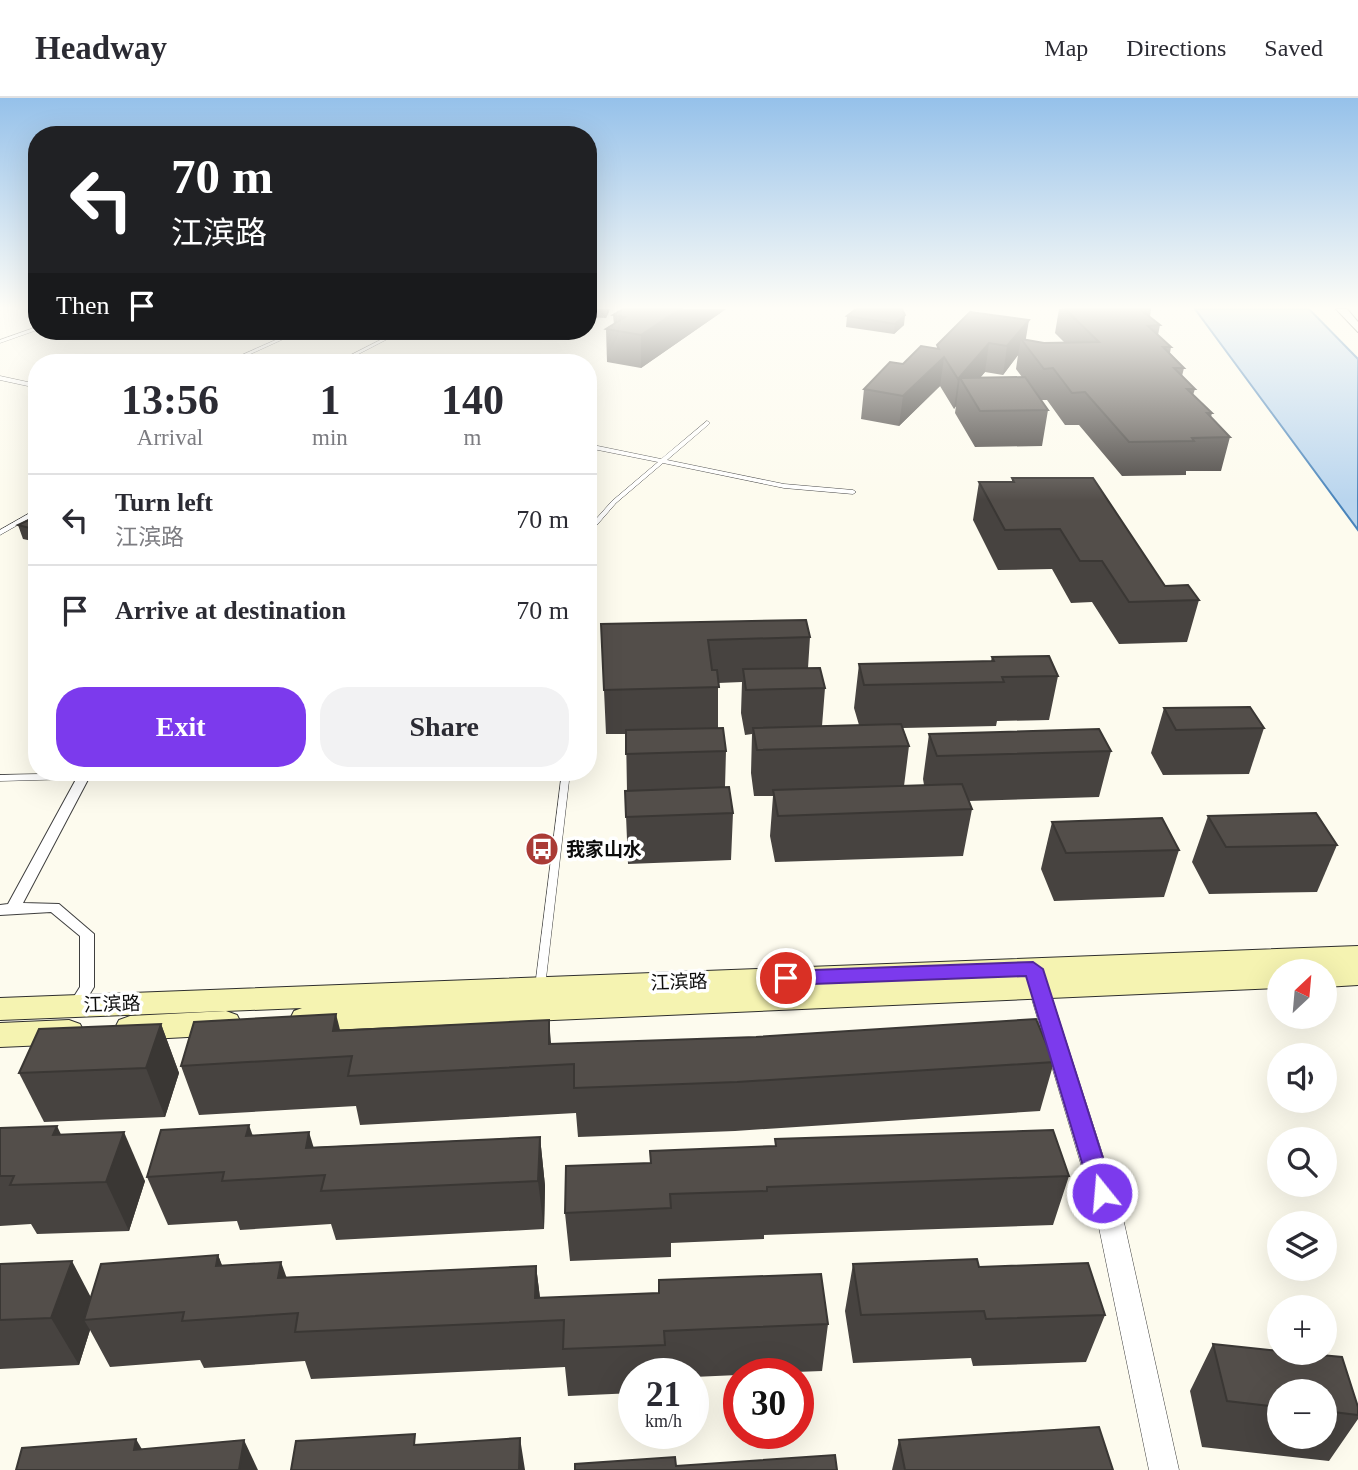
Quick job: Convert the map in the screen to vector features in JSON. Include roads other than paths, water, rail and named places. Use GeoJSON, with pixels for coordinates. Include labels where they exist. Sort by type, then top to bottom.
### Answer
{"type":"FeatureCollection","features":[{"type":"Feature","properties":{"kind":"main road","name":"江滨路"},"geometry":{"type":"LineString","coordinates":[[0,1035],[1036,978],[1358,956]]}},
{"type":"Feature","properties":{"kind":"main road"},"geometry":{"type":"LineString","coordinates":[[1337,975],[1358,974]]}},
{"type":"Feature","properties":{"kind":"main road","name":"江滨路"},"geometry":{"type":"LineString","coordinates":[[0,1009],[540,987],[1036,978],[1267,977]]}},
{"type":"Feature","properties":{"kind":"street"},"geometry":{"type":"LineString","coordinates":[[6,909],[81,781]]}},
{"type":"Feature","properties":{"kind":"street"},"geometry":{"type":"LineString","coordinates":[[6,909],[54,907],[87,934],[87,986],[75,1006]]}},
{"type":"Feature","properties":{"kind":"street"},"geometry":{"type":"LineString","coordinates":[[1036,978],[1110,1218],[1164,1470]]}},
{"type":"Feature","properties":{"kind":"lane"},"geometry":{"type":"LineString","coordinates":[[0,378],[28,384]]}},
{"type":"Feature","properties":{"kind":"lane"},"geometry":{"type":"LineString","coordinates":[[597,522],[614,502],[707,423]]}},
{"type":"Feature","properties":{"kind":"lane"},"geometry":{"type":"LineString","coordinates":[[597,448],[784,486],[853,492]]}},
{"type":"Feature","properties":{"kind":"lane"},"geometry":{"type":"LineString","coordinates":[[0,533],[28,517]]}},
{"type":"Feature","properties":{"kind":"lane"},"geometry":{"type":"LineString","coordinates":[[0,778],[28,777]]}},
{"type":"Feature","properties":{"kind":"lane"},"geometry":{"type":"LineString","coordinates":[[540,987],[565,781]]}},
{"type":"Feature","properties":{"kind":"water"},"geometry":{"type":"Polygon","coordinates":[[[1242,373],[1358,373],[1358,530],[1242,373]]]}},
{"type":"Feature","properties":{"kind":"place","name":"我家山水"},"geometry":{"type":"Point","coordinates":[542,849]}}]}
